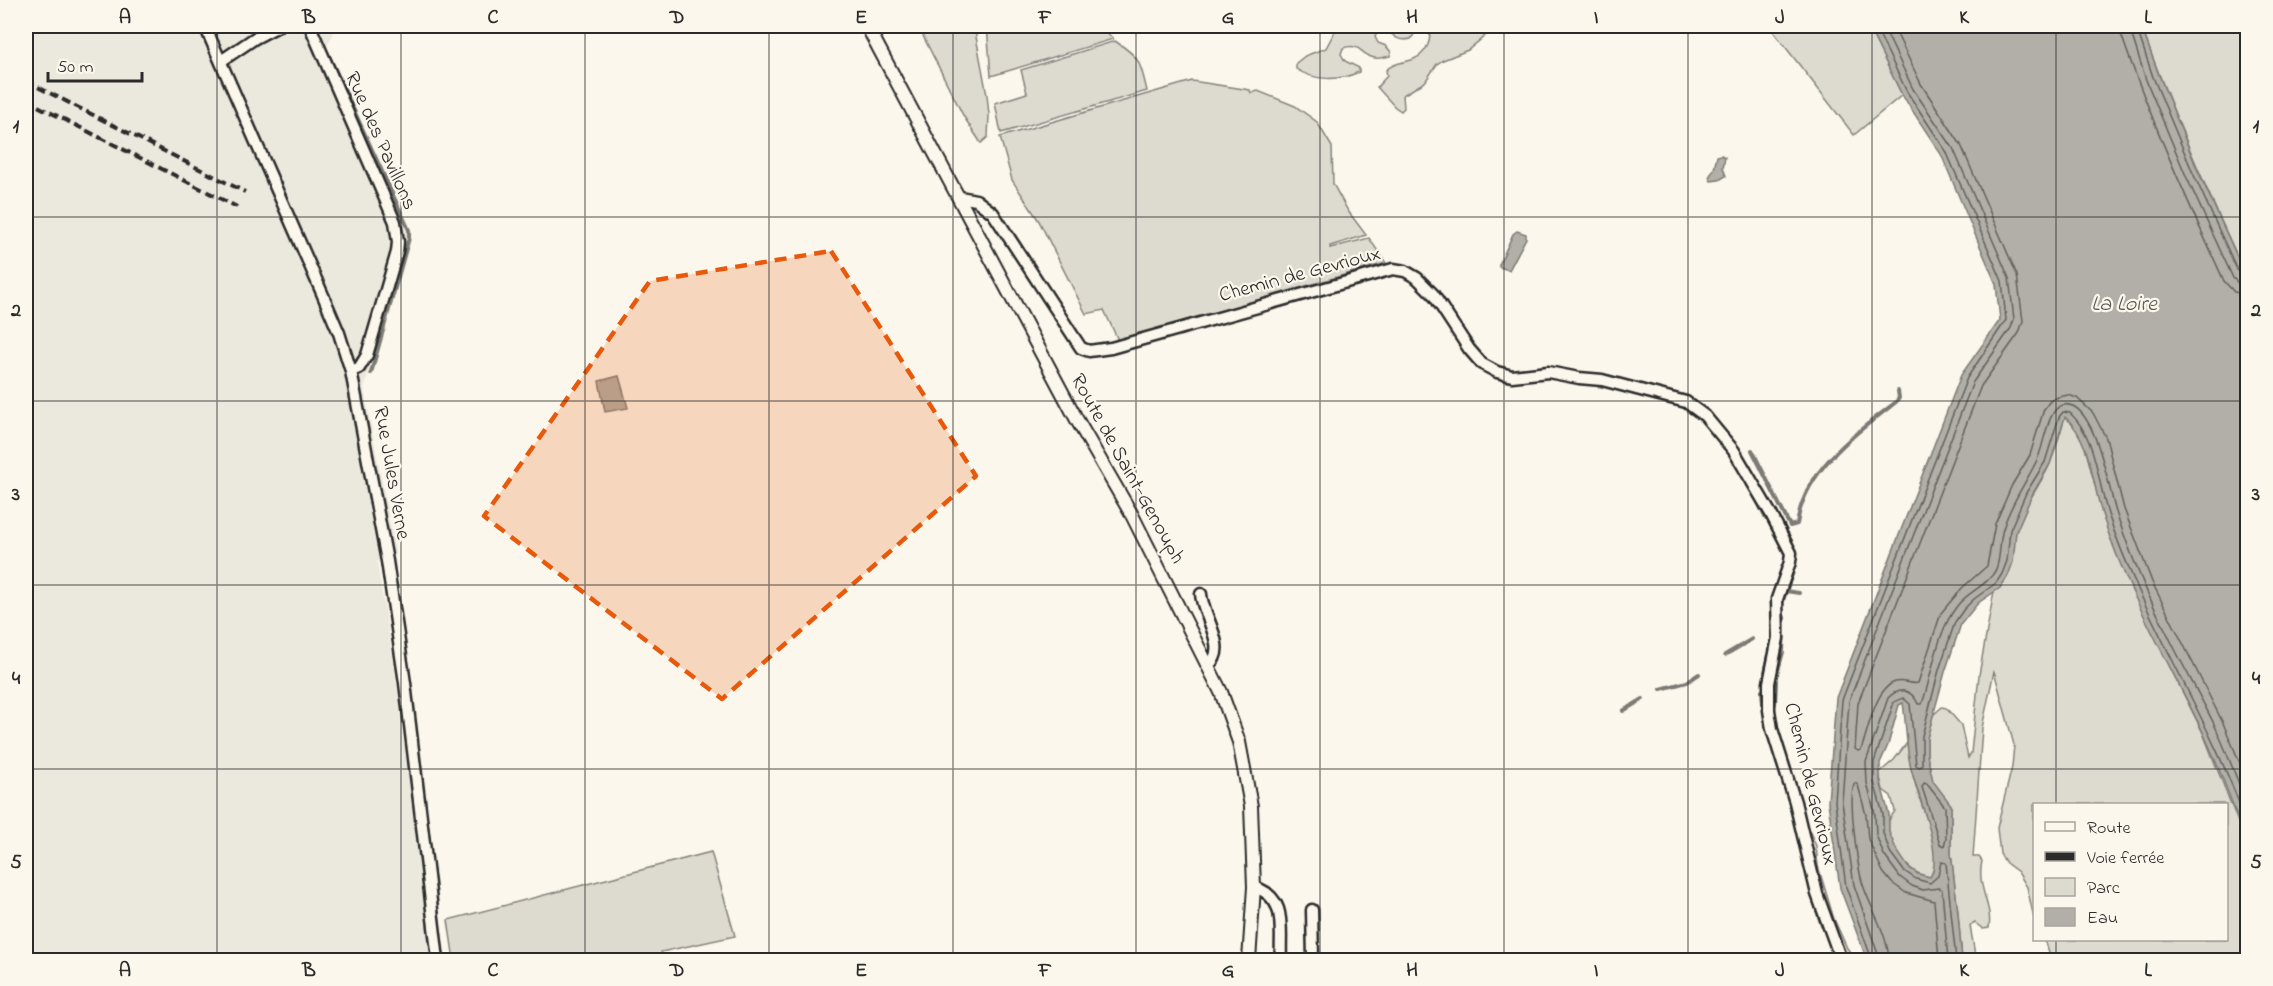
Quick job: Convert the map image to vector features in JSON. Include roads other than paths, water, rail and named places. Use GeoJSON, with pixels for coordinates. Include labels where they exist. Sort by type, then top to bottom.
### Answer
{"type":"FeatureCollection","features":[{"type":"Feature","properties":{"kind":"street","name":"Rue Jules Verne"},"geometry":{"type":"LineString","coordinates":[[205,26],[322,293],[351,370],[385,550],[404,672],[438,958]]}},
{"type":"Feature","properties":{"kind":"street"},"geometry":{"type":"LineString","coordinates":[[220,61],[278,26]]}},
{"type":"Feature","properties":{"kind":"street","name":"Rue des Pavillons"},"geometry":{"type":"LineString","coordinates":[[310,26],[398,232],[397,252],[367,355],[359,368],[351,370]]}},
{"type":"Feature","properties":{"kind":"street","name":"Route de Saint-Genouph"},"geometry":{"type":"LineString","coordinates":[[867,26],[1077,420],[1132,515],[1208,665],[1230,717],[1246,776],[1251,806],[1254,887],[1249,960]]}},
{"type":"Feature","properties":{"kind":"street","name":"Chemin de Gevrioux"},"geometry":{"type":"LineString","coordinates":[[960,197],[976,200],[993,213],[1085,351],[1111,348],[1394,268],[1417,278],[1433,294],[1469,350],[1482,364],[1497,372],[1512,376],[1548,372],[1602,380],[1686,402],[1705,416],[1734,451],[1791,552],[1790,562],[1777,599],[1778,638],[1769,683],[1769,710],[1772,729],[1795,802],[1817,894],[1841,960]]}},
{"type":"Feature","properties":{"kind":"street"},"geometry":{"type":"LineString","coordinates":[[1200,594],[1217,645],[1216,657],[1208,665]]}},
{"type":"Feature","properties":{"kind":"street"},"geometry":{"type":"LineString","coordinates":[[1254,887],[1268,892],[1278,904],[1281,960]]}},
{"type":"Feature","properties":{"kind":"street"},"geometry":{"type":"LineString","coordinates":[[1312,910],[1313,960]]}},
{"type":"Feature","properties":{"kind":"water","name":"La Loire"},"geometry":{"type":"Polygon","coordinates":[[[1868,26],[2141,26],[2198,171],[2247,278],[2247,845],[2202,730],[2123,570],[2102,514],[2085,449],[2074,426],[2065,417],[2050,464],[2032,495],[2016,532],[2013,562],[2008,576],[2000,588],[1978,603],[1961,624],[1927,738],[1927,755],[1933,781],[1951,805],[1951,853],[1962,960],[1867,960],[1840,888],[1828,802],[1836,698],[1961,375],[2000,320],[1996,284],[1941,154],[1902,95],[1868,26]],[[1903,703],[1899,705],[1888,745],[1880,763],[1880,781],[1889,814],[1889,832],[1896,849],[1908,867],[1918,874],[1930,877],[1934,867],[1932,838],[1910,764],[1903,703]]]}},
{"type":"Feature","properties":{"kind":"water"},"geometry":{"type":"Polygon","coordinates":[[[1717,156],[1725,157],[1723,168],[1726,176],[1711,181],[1709,177],[1714,169],[1717,156]]]}},
{"type":"Feature","properties":{"kind":"water"},"geometry":{"type":"Polygon","coordinates":[[[1517,231],[1526,234],[1526,238],[1509,270],[1499,267],[1513,234],[1517,231]]]}},
{"type":"Feature","properties":{"kind":"water"},"geometry":{"type":"Polygon","coordinates":[[[619,376],[628,408],[605,412],[599,381],[619,376]]]}},
{"type":"Feature","properties":{"kind":"waterway"},"geometry":{"type":"LineString","coordinates":[[328,54],[409,230],[409,238],[371,373]]}},
{"type":"Feature","properties":{"kind":"waterway"},"geometry":{"type":"LineString","coordinates":[[1752,450],[1790,526],[1797,524],[1802,505],[1821,470],[1849,440],[1896,402],[1899,398],[1898,391]]}},
{"type":"Feature","properties":{"kind":"waterway"},"geometry":{"type":"LineString","coordinates":[[1755,496],[1766,519]]}},
{"type":"Feature","properties":{"kind":"waterway"},"geometry":{"type":"LineString","coordinates":[[1786,591],[1793,572]]}},
{"type":"Feature","properties":{"kind":"waterway"},"geometry":{"type":"LineString","coordinates":[[1782,604],[1786,591],[1799,593]]}},
{"type":"Feature","properties":{"kind":"waterway"},"geometry":{"type":"LineString","coordinates":[[1777,674],[1783,652],[1784,617]]}},
{"type":"Feature","properties":{"kind":"waterway"},"geometry":{"type":"LineString","coordinates":[[1725,655],[1752,639]]}},
{"type":"Feature","properties":{"kind":"waterway"},"geometry":{"type":"LineString","coordinates":[[1765,672],[1769,655]]}},
{"type":"Feature","properties":{"kind":"waterway"},"geometry":{"type":"LineString","coordinates":[[1661,689],[1687,682],[1699,674]]}},
{"type":"Feature","properties":{"kind":"waterway"},"geometry":{"type":"LineString","coordinates":[[1775,704],[1776,681]]}},
{"type":"Feature","properties":{"kind":"waterway"},"geometry":{"type":"LineString","coordinates":[[1762,691],[1763,703]]}},
{"type":"Feature","properties":{"kind":"waterway"},"geometry":{"type":"LineString","coordinates":[[1623,711],[1643,699]]}},
{"type":"Feature","properties":{"kind":"waterway"},"geometry":{"type":"LineString","coordinates":[[1808,878],[1812,894]]}},
{"type":"Feature","properties":{"kind":"waterway"},"geometry":{"type":"LineString","coordinates":[[1814,901],[1822,926]]}},
{"type":"Feature","properties":{"kind":"railway"},"geometry":{"type":"LineString","coordinates":[[26,81],[245,192]]}},
{"type":"Feature","properties":{"kind":"railway"},"geometry":{"type":"LineString","coordinates":[[26,100],[237,207]]}}]}
